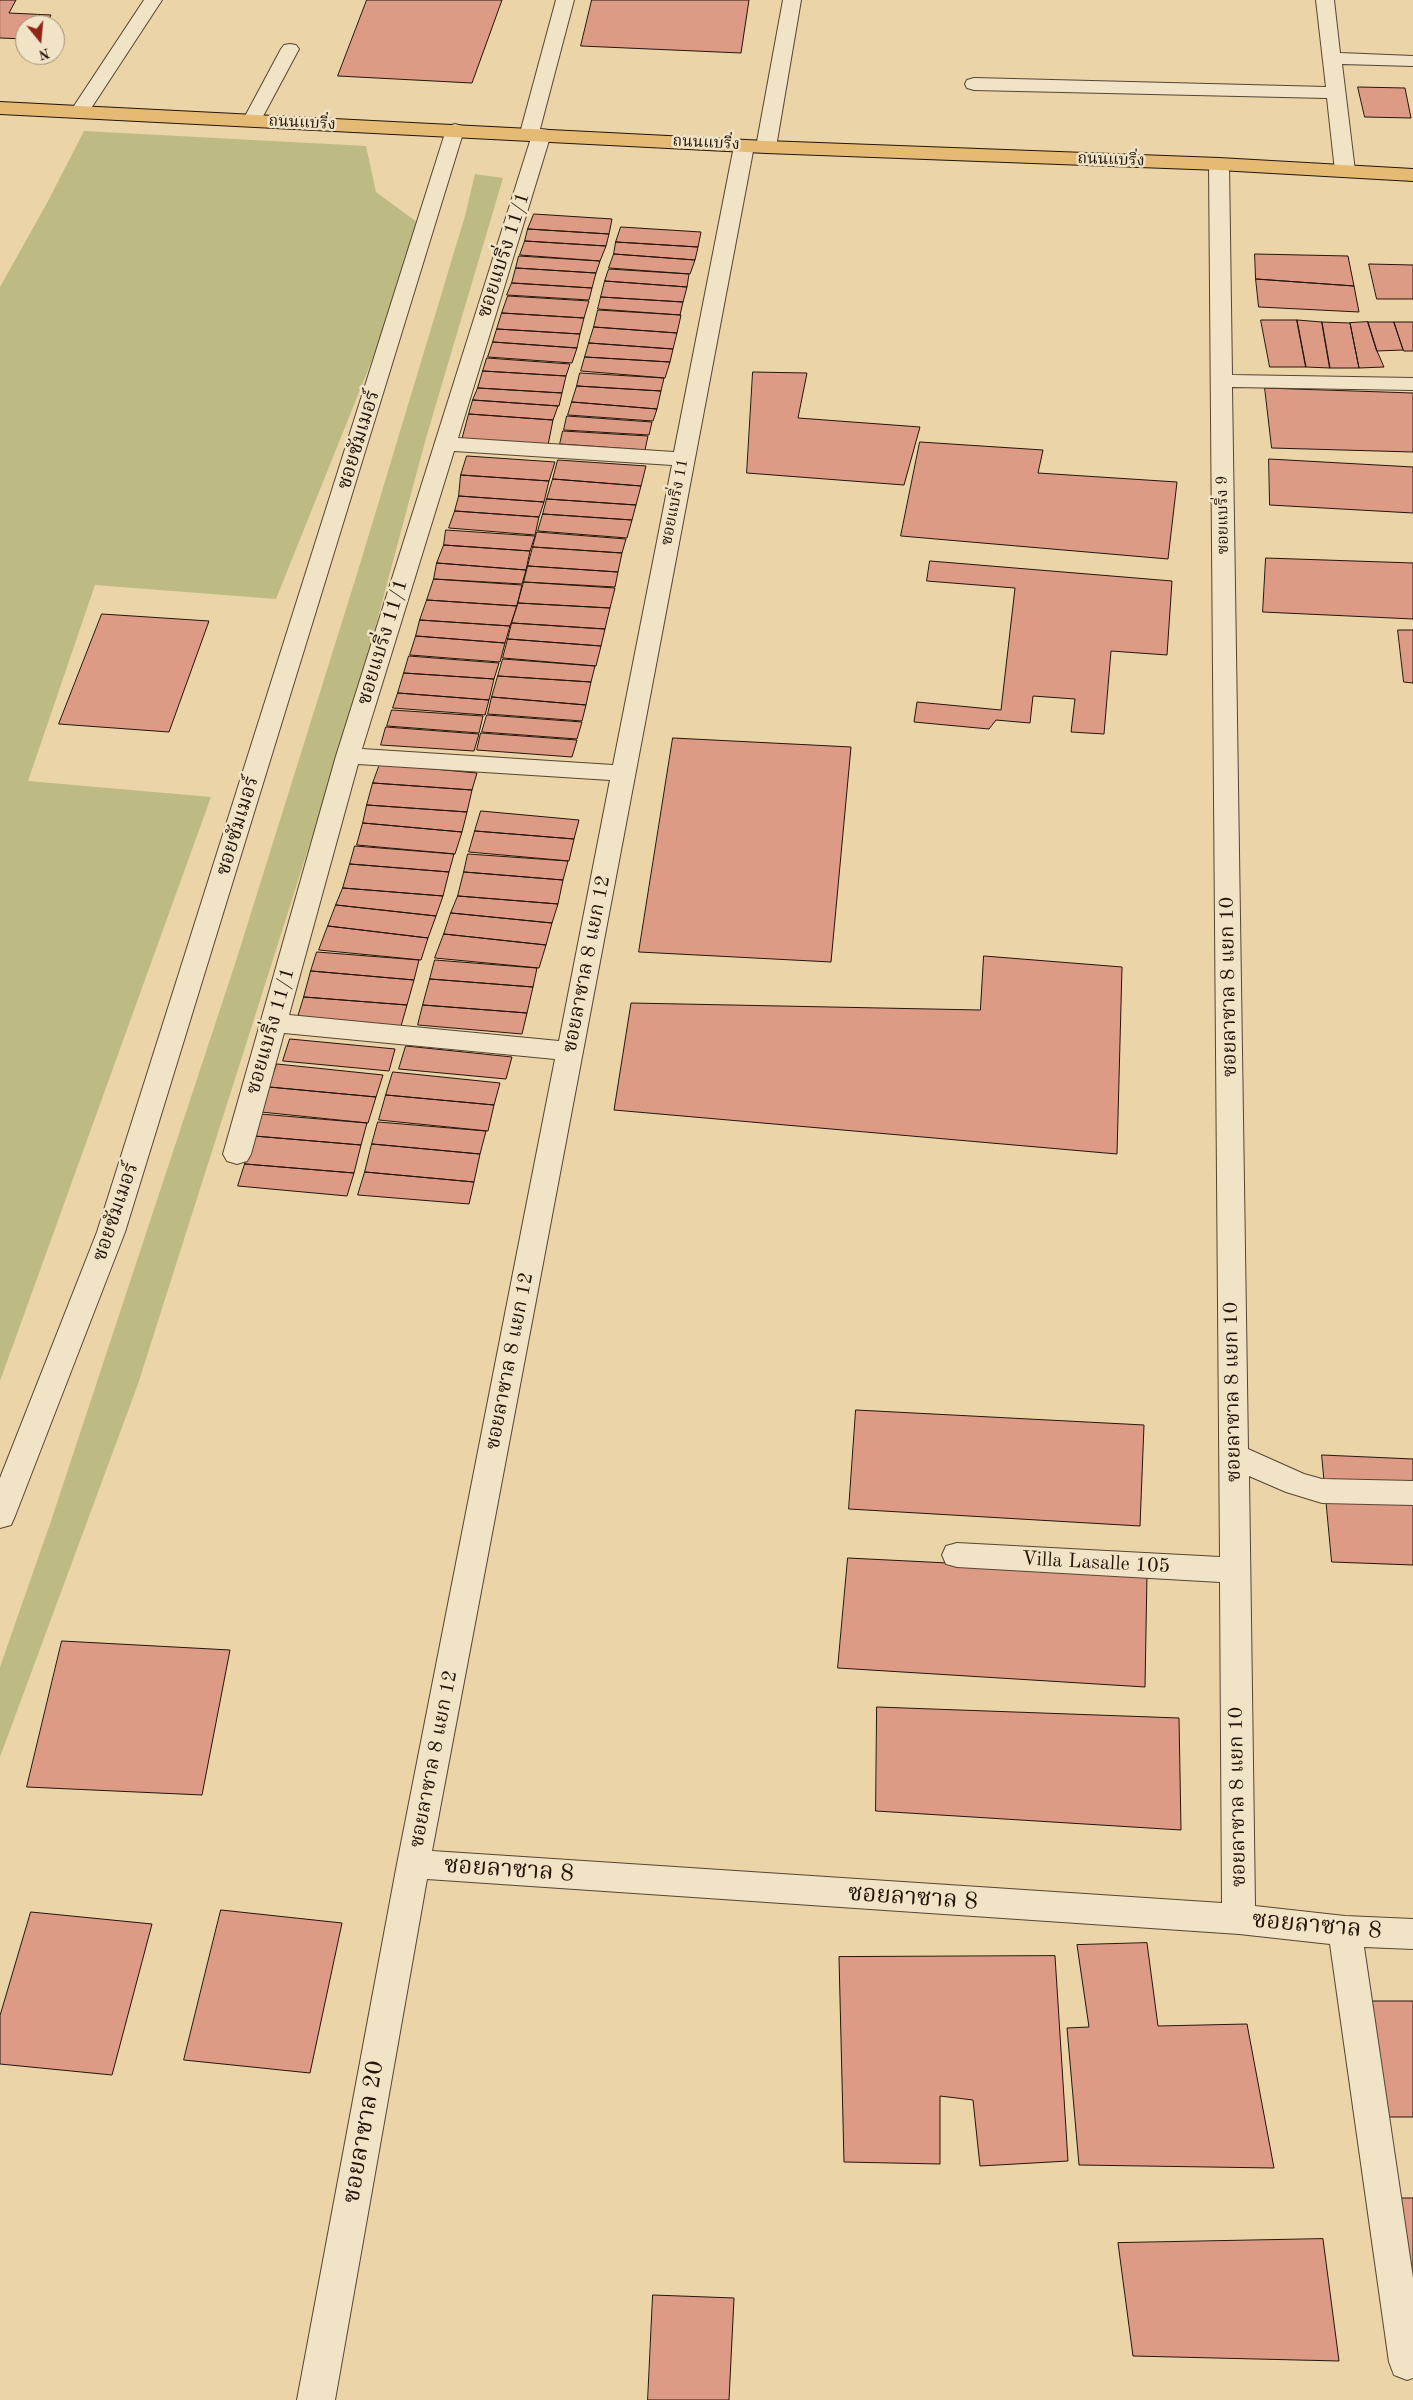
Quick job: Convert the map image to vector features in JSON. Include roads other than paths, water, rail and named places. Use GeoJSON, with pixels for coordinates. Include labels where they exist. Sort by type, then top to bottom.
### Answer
{"type":"FeatureCollection","features":[{"type":"Feature","properties":{"kind":"main road","name":"ถนนแบริ่ง"},"geometry":{"type":"LineString","coordinates":[[0,108],[744,146],[1219,164],[1413,175]]}},
{"type":"Feature","properties":{"kind":"street"},"geometry":{"type":"LineString","coordinates":[[79,112],[153,0]]}},
{"type":"Feature","properties":{"kind":"street","name":"ซอยแบริ่ง 11/1"},"geometry":{"type":"LineString","coordinates":[[237,1154],[348,756],[444,444],[536,134],[565,0]]}},
{"type":"Feature","properties":{"kind":"street"},"geometry":{"type":"LineString","coordinates":[[766,147],[792,0]]}},
{"type":"Feature","properties":{"kind":"street"},"geometry":{"type":"LineString","coordinates":[[1324,0],[1345,171]]}},
{"type":"Feature","properties":{"kind":"street"},"geometry":{"type":"LineString","coordinates":[[252,120],[290,49]]}},
{"type":"Feature","properties":{"kind":"street"},"geometry":{"type":"LineString","coordinates":[[1332,58],[1413,61]]}},
{"type":"Feature","properties":{"kind":"street"},"geometry":{"type":"LineString","coordinates":[[974,84],[1336,93]]}},
{"type":"Feature","properties":{"kind":"street","name":"ซอยซัมเมอร์"},"geometry":{"type":"LineString","coordinates":[[0,1516],[111,1232],[455,130]]}},
{"type":"Feature","properties":{"kind":"street","name":"ซอยแบริ่ง 11"},"geometry":{"type":"LineString","coordinates":[[607,859],[744,146]]}},
{"type":"Feature","properties":{"kind":"street","name":"ซอยแบริ่ง 9"},"geometry":{"type":"LineString","coordinates":[[1219,164],[1227,865]]}},
{"type":"Feature","properties":{"kind":"street"},"geometry":{"type":"LineString","coordinates":[[1222,380],[1413,384]]}},
{"type":"Feature","properties":{"kind":"street"},"geometry":{"type":"LineString","coordinates":[[444,444],[683,460]]}},
{"type":"Feature","properties":{"kind":"street"},"geometry":{"type":"LineString","coordinates":[[348,756],[623,773]]}},
{"type":"Feature","properties":{"kind":"street","name":"ซอยลาซาล 8 แยก 12"},"geometry":{"type":"LineString","coordinates":[[413,1864],[607,859]]}},
{"type":"Feature","properties":{"kind":"street","name":"ซอยลาซาล 8 แยก 10"},"geometry":{"type":"LineString","coordinates":[[1227,865],[1239,1919]]}},
{"type":"Feature","properties":{"kind":"street"},"geometry":{"type":"LineString","coordinates":[[274,1023],[570,1050]]}},
{"type":"Feature","properties":{"kind":"street"},"geometry":{"type":"LineString","coordinates":[[1234,1456],[1297,1484],[1322,1491],[1413,1493]]}},
{"type":"Feature","properties":{"kind":"street","name":"Villa Lasalle 105"},"geometry":{"type":"LineString","coordinates":[[957,1556],[1235,1570]]}},
{"type":"Feature","properties":{"kind":"street","name":"ซอยลาซาล 8"},"geometry":{"type":"LineString","coordinates":[[413,1864],[1239,1919],[1345,1931],[1413,1934]]}},
{"type":"Feature","properties":{"kind":"street","name":"ซอยลาซาล 20"},"geometry":{"type":"LineString","coordinates":[[316,2400],[413,1864]]}},
{"type":"Feature","properties":{"kind":"street"},"geometry":{"type":"LineString","coordinates":[[1345,1931],[1407,2362]]}}]}
